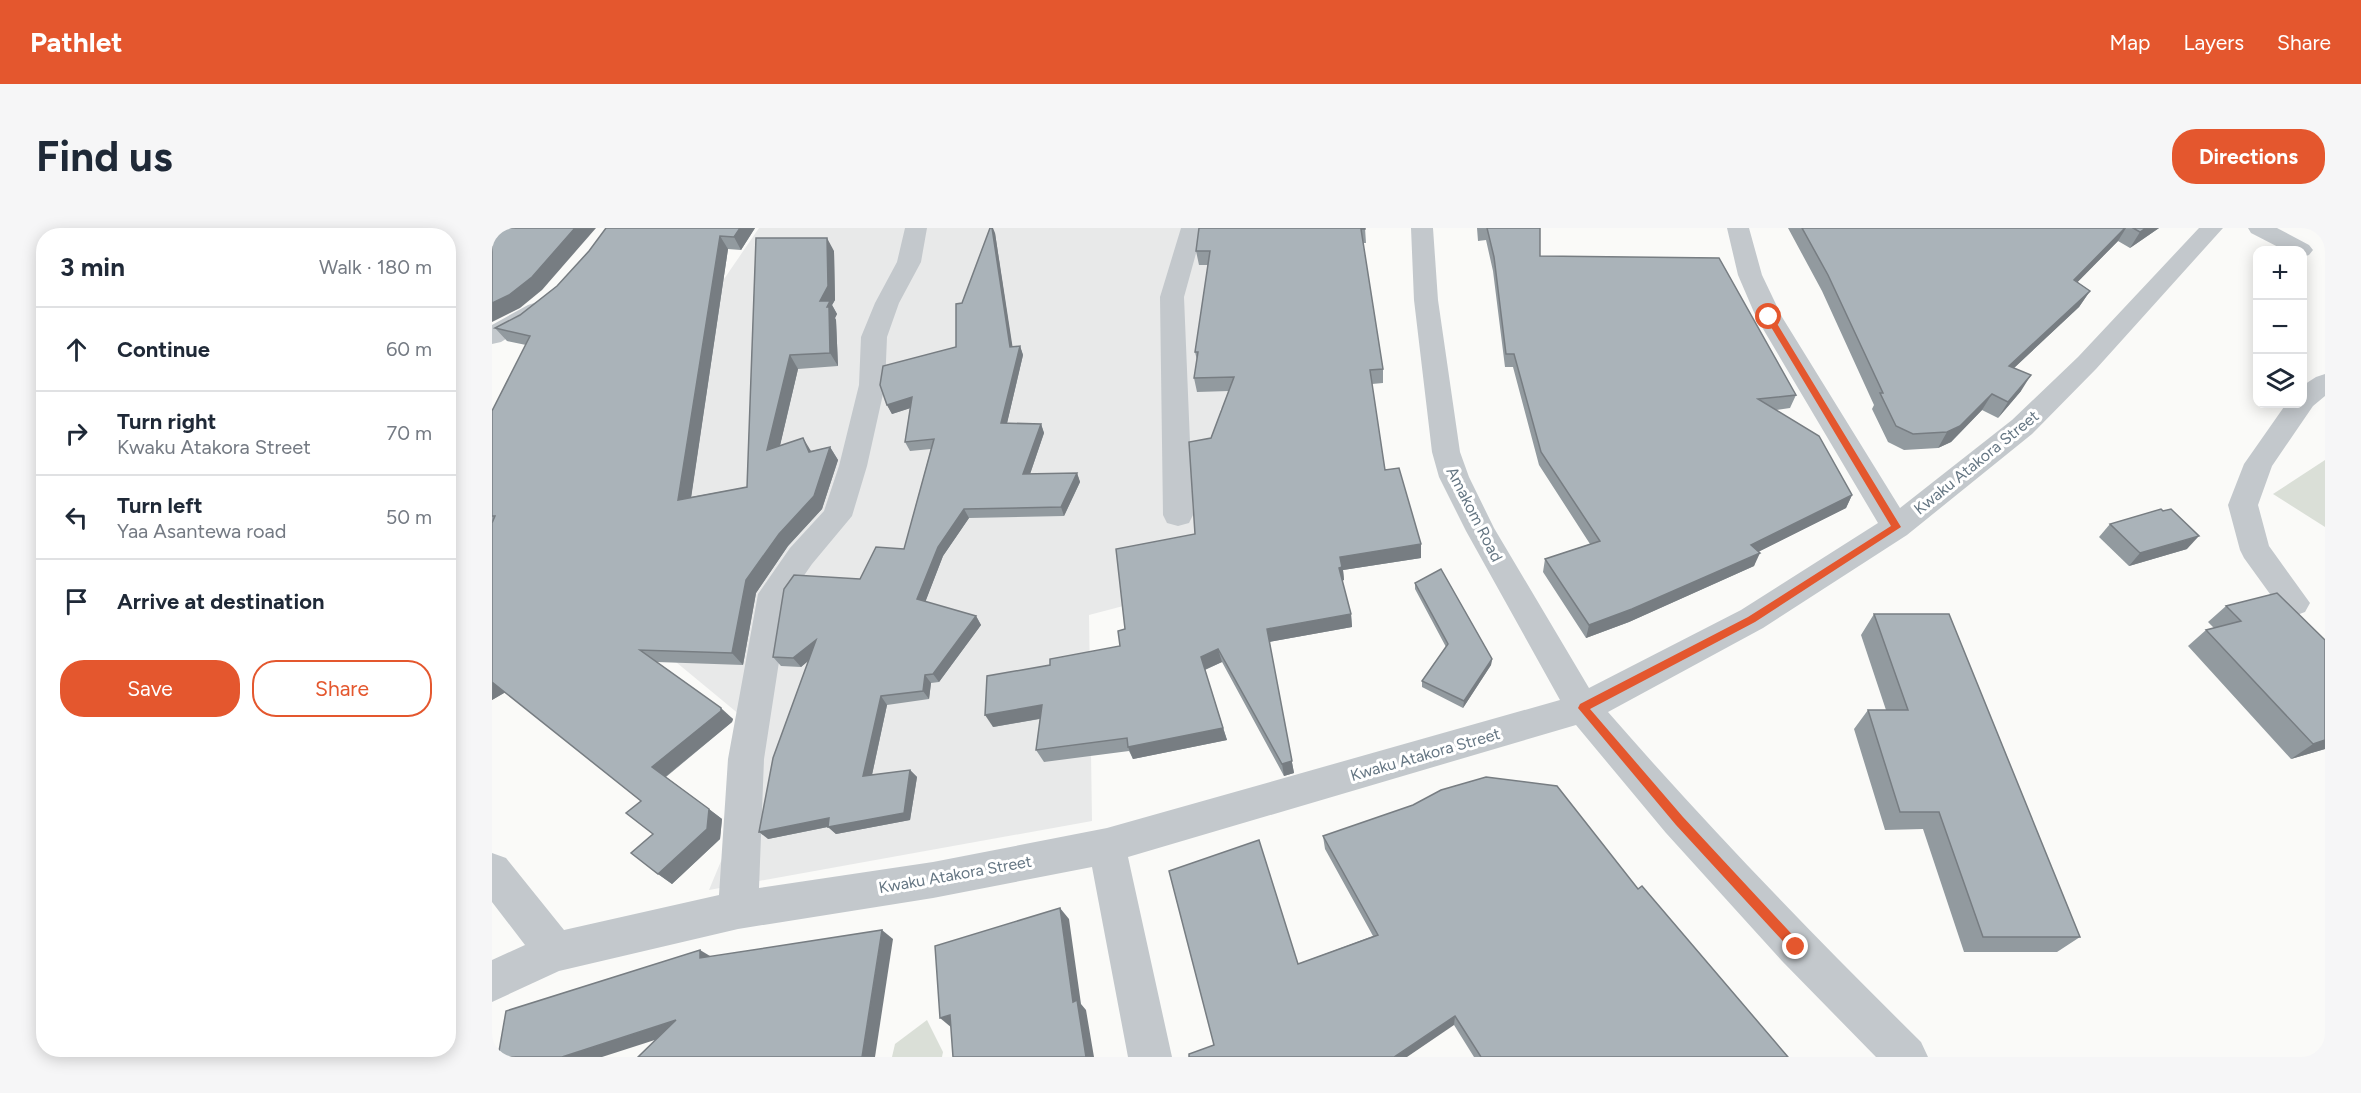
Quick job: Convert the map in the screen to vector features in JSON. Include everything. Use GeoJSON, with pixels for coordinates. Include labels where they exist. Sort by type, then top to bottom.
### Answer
{"type":"FeatureCollection","features":[{"type":"Feature","properties":{"kind":"street"},"geometry":{"type":"LineString","coordinates":[[738,910],[746,759],[774,594],[801,556],[837,516],[853,466],[872,385],[874,337],[887,303],[909,262],[916,228]]}},
{"type":"Feature","properties":{"kind":"street"},"geometry":{"type":"LineString","coordinates":[[1178,515],[1172,297],[1192,228]]}},
{"type":"Feature","properties":{"kind":"street","name":"Amakom Road"},"geometry":{"type":"LineString","coordinates":[[1422,228],[1426,300],[1448,460],[1481,531],[1583,708],[1695,838],[1796,947],[1906,1057]]}},
{"type":"Feature","properties":{"kind":"street"},"geometry":{"type":"LineString","coordinates":[[1738,228],[1750,275],[1769,317],[1896,527]]}},
{"type":"Feature","properties":{"kind":"street","name":"Kwaku Atakora Street"},"geometry":{"type":"LineString","coordinates":[[492,981],[556,952],[738,910],[933,880],[1107,846],[1583,708],[1752,619],[1896,527],[2022,427],[2087,363],[2212,228]]}},
{"type":"Feature","properties":{"kind":"street"},"geometry":{"type":"LineString","coordinates":[[2259,228],[2292,246]]}},
{"type":"Feature","properties":{"kind":"street"},"geometry":{"type":"LineString","coordinates":[[492,336],[530,315],[553,297]]}},
{"type":"Feature","properties":{"kind":"street"},"geometry":{"type":"LineString","coordinates":[[2307,397],[2325,383]]}},
{"type":"Feature","properties":{"kind":"street"},"geometry":{"type":"LineString","coordinates":[[2294,603],[2255,550],[2244,505],[2258,464],[2297,408]]}},
{"type":"Feature","properties":{"kind":"street"},"geometry":{"type":"LineString","coordinates":[[1107,846],[1150,1057]]}},
{"type":"Feature","properties":{"kind":"street"},"geometry":{"type":"LineString","coordinates":[[492,871],[556,952]]}},
{"type":"Feature","properties":{"kind":"shaded area"},"geometry":{"type":"Polygon","coordinates":[[[759,228],[1253,228],[1241,401],[1220,409],[1268,568],[1089,615],[1092,821],[709,890],[736,825],[740,715],[659,648],[698,317],[759,228]]]}},
{"type":"Feature","properties":{"kind":"shaded area"},"geometry":{"type":"Polygon","coordinates":[[[2325,460],[2325,527],[2273,494],[2325,460]]]}},
{"type":"Feature","properties":{"kind":"shaded area"},"geometry":{"type":"Polygon","coordinates":[[[927,1020],[943,1052],[942,1057],[892,1057],[895,1044],[927,1020]]]}},
{"type":"Feature","properties":{"kind":"building"},"geometry":{"type":"Polygon","coordinates":[[[492,228],[575,228],[532,277],[509,295],[492,303],[492,228]]]}},
{"type":"Feature","properties":{"kind":"building"},"geometry":{"type":"Polygon","coordinates":[[[606,228],[740,228],[734,237],[720,236],[678,500],[747,487],[756,238],[827,238],[828,286],[820,301],[830,301],[827,307],[829,307],[830,353],[790,355],[767,450],[803,438],[809,452],[830,447],[814,496],[779,534],[746,580],[732,653],[640,650],[721,708],[721,711],[652,767],[709,809],[707,829],[658,874],[631,853],[653,834],[626,813],[641,801],[492,682],[492,523],[495,516],[492,516],[492,411],[530,336],[495,328],[520,315],[557,286],[589,251],[606,228]]]}},
{"type":"Feature","properties":{"kind":"building"},"geometry":{"type":"Polygon","coordinates":[[[990,228],[992,228],[1010,347],[1020,346],[1001,423],[1041,424],[1023,474],[1077,473],[1061,507],[964,509],[938,547],[917,599],[976,616],[933,674],[925,675],[923,691],[881,696],[863,776],[910,770],[904,813],[828,827],[829,818],[759,832],[773,758],[816,640],[793,658],[773,657],[784,589],[794,575],[860,579],[876,547],[904,549],[934,439],[905,442],[912,397],[887,405],[880,385],[883,366],[956,347],[956,304],[962,303],[990,228]]]}},
{"type":"Feature","properties":{"kind":"building"},"geometry":{"type":"Polygon","coordinates":[[[1199,228],[1365,228],[1361,229],[1383,369],[1370,370],[1385,470],[1399,468],[1421,544],[1340,557],[1342,567],[1339,568],[1351,614],[1267,629],[1292,761],[1282,764],[1218,649],[1201,657],[1223,728],[1128,747],[1127,738],[1036,750],[1042,705],[985,715],[987,676],[1050,665],[1050,659],[1120,646],[1118,631],[1125,629],[1116,549],[1195,534],[1189,442],[1211,438],[1234,377],[1194,378],[1198,352],[1195,352],[1210,251],[1196,251],[1199,228]]]}},
{"type":"Feature","properties":{"kind":"building"},"geometry":{"type":"Polygon","coordinates":[[[1487,228],[1540,228],[1540,256],[1719,258],[1796,395],[1758,399],[1819,436],[1852,495],[1751,545],[1760,553],[1632,609],[1589,625],[1545,559],[1600,541],[1541,452],[1514,354],[1506,354],[1494,257],[1487,228]]]}},
{"type":"Feature","properties":{"kind":"building"},"geometry":{"type":"Polygon","coordinates":[[[1802,228],[2125,228],[2074,280],[2090,291],[2009,366],[2031,375],[2008,402],[1992,394],[1960,426],[1947,432],[1913,434],[1896,426],[1828,275],[1802,228]]]}},
{"type":"Feature","properties":{"kind":"building"},"geometry":{"type":"Polygon","coordinates":[[[2133,228],[2146,228],[2140,232],[2133,228]]]}},
{"type":"Feature","properties":{"kind":"building"},"geometry":{"type":"Polygon","coordinates":[[[2161,509],[2163,511],[2171,509],[2199,536],[2140,553],[2110,524],[2161,509]]]}},
{"type":"Feature","properties":{"kind":"building"},"geometry":{"type":"Polygon","coordinates":[[[1441,569],[1492,659],[1464,701],[1422,681],[1448,644],[1415,583],[1441,569]]]}},
{"type":"Feature","properties":{"kind":"building"},"geometry":{"type":"Polygon","coordinates":[[[2277,593],[2325,640],[2325,740],[2313,744],[2206,630],[2241,621],[2226,606],[2277,593]]]}},
{"type":"Feature","properties":{"kind":"building"},"geometry":{"type":"Polygon","coordinates":[[[1874,614],[1949,614],[2080,937],[1983,937],[1939,812],[1900,812],[1868,710],[1908,710],[1874,614]]]}},
{"type":"Feature","properties":{"kind":"building"},"geometry":{"type":"Polygon","coordinates":[[[1486,777],[1557,786],[1638,889],[1642,886],[1788,1057],[1481,1057],[1455,1016],[1394,1057],[1189,1057],[1189,1054],[1214,1045],[1169,871],[1259,840],[1298,964],[1378,935],[1323,836],[1413,805],[1441,790],[1486,777]]]}},
{"type":"Feature","properties":{"kind":"building"},"geometry":{"type":"Polygon","coordinates":[[[1060,908],[1073,1002],[1077,1000],[1086,1057],[953,1057],[950,1015],[940,1018],[935,946],[1060,908]]]}},
{"type":"Feature","properties":{"kind":"building"},"geometry":{"type":"Polygon","coordinates":[[[882,930],[862,1057],[638,1057],[676,1020],[562,1057],[498,1057],[506,1011],[700,950],[700,958],[882,930]]]}},
{"type":"Feature","properties":{"kind":"route"},"geometry":{"type":"LineString","coordinates":[[1769,317],[1896,527],[1752,619],[1583,708],[1680,821],[1796,947]]}}]}
